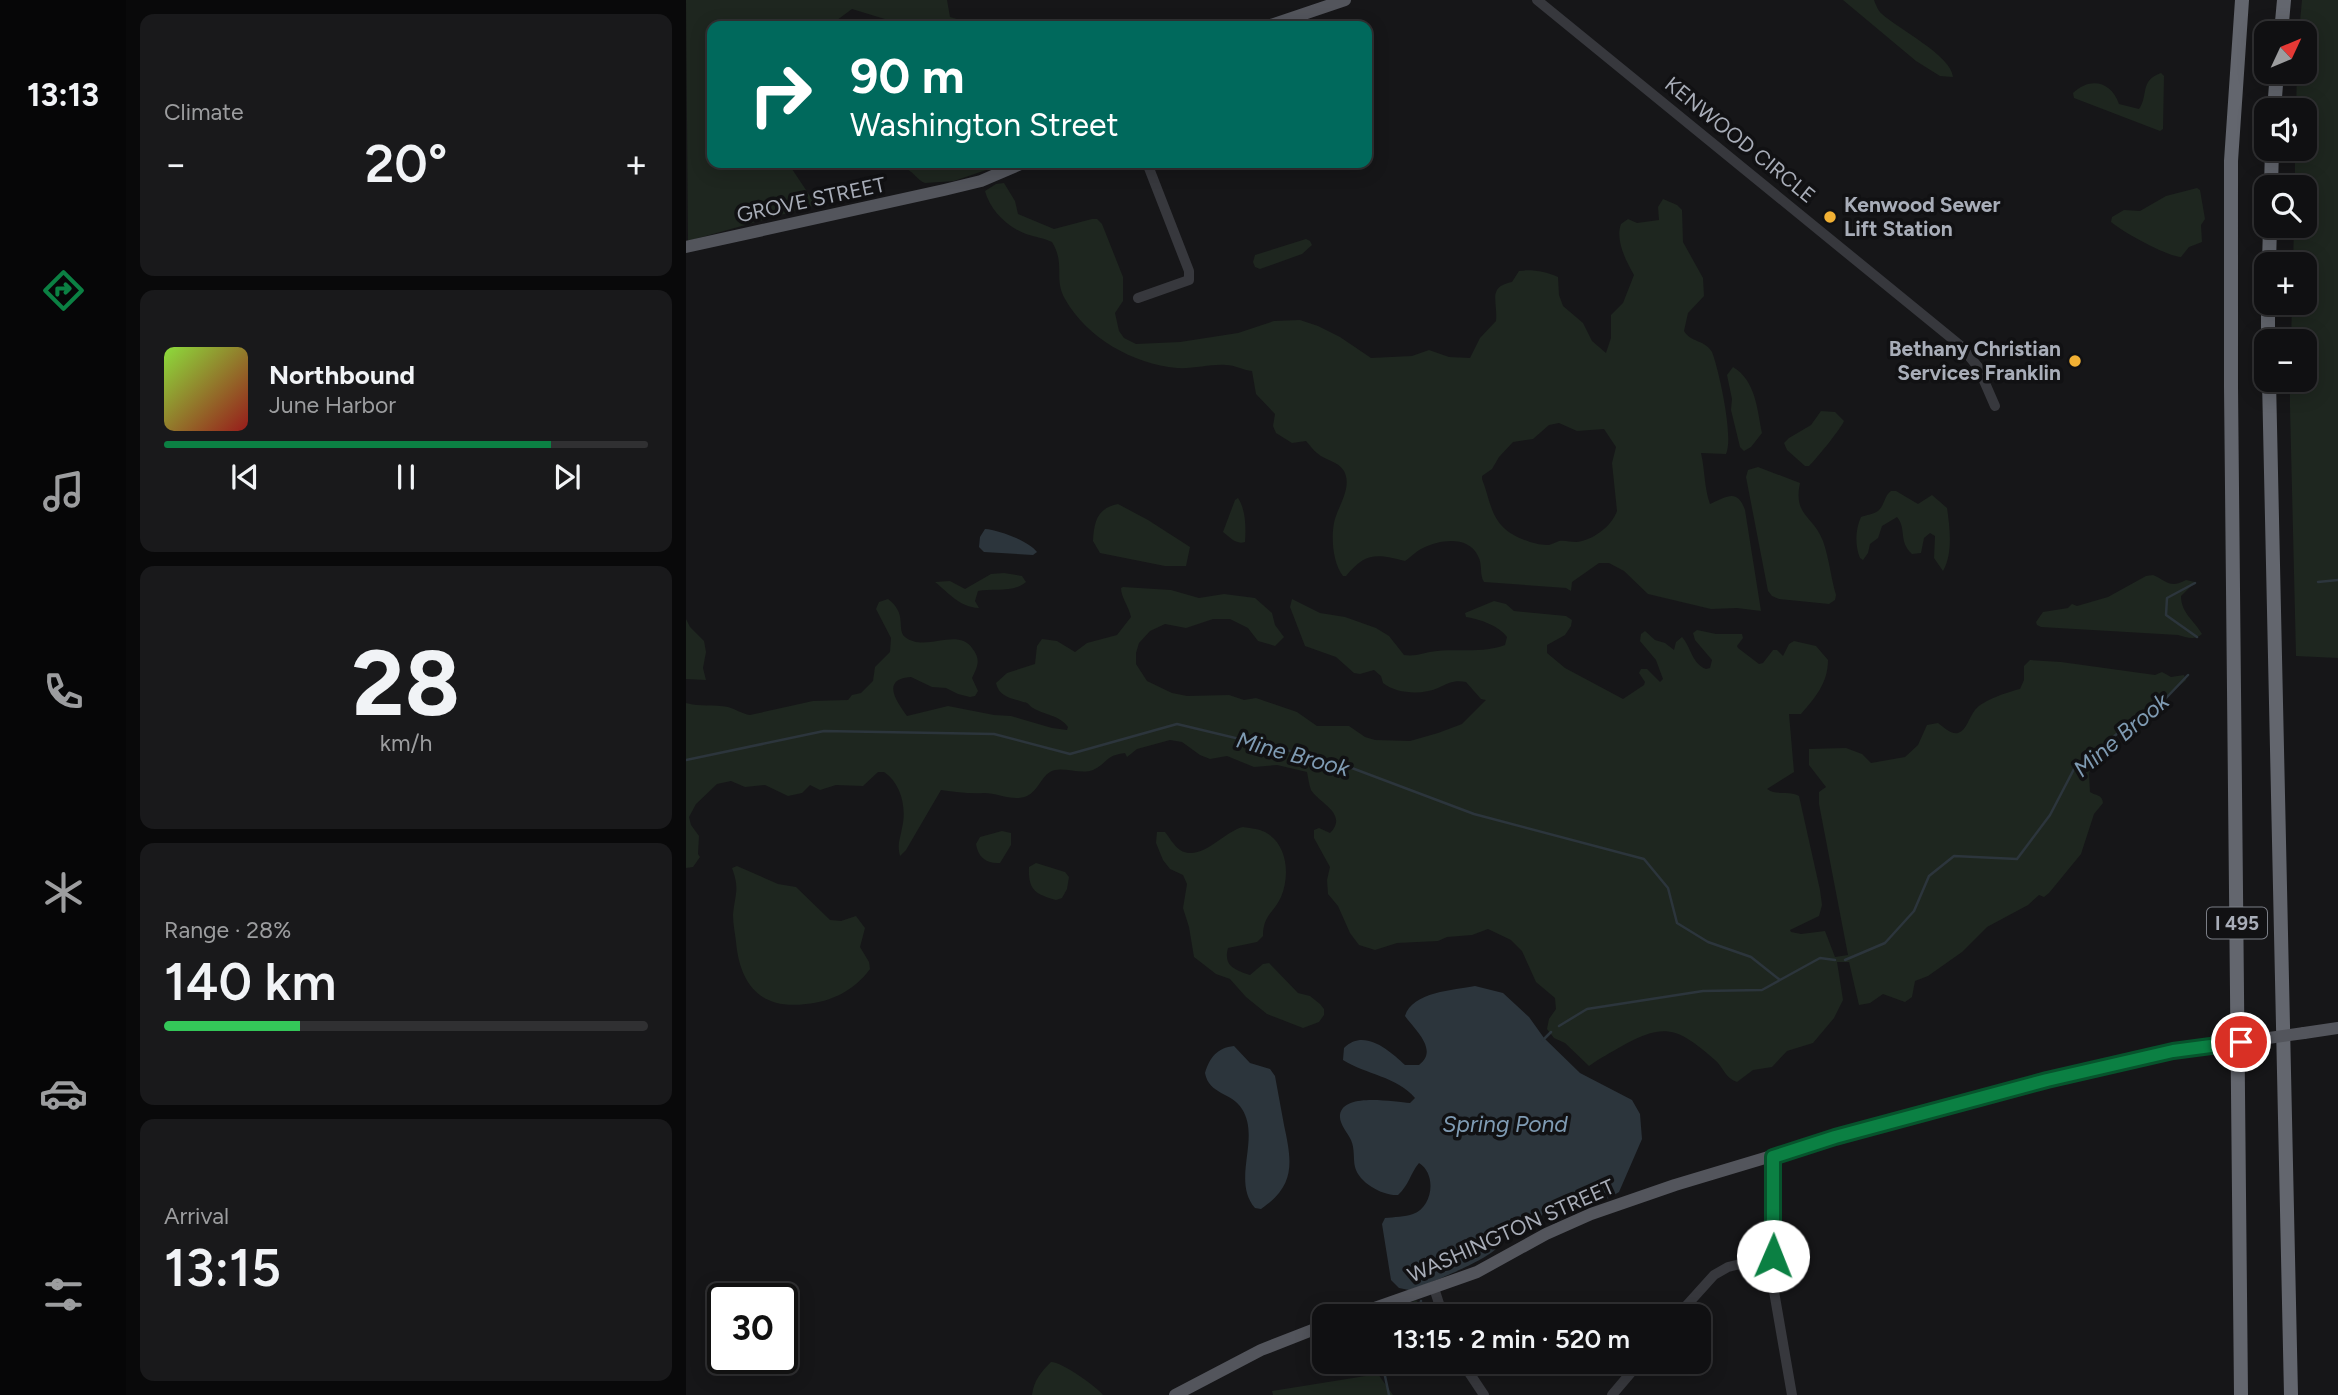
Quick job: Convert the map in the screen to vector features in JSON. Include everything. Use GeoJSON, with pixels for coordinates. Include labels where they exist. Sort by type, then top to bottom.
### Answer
{"type":"FeatureCollection","features":[{"type":"Feature","properties":{"kind":"highway","name":"I 495"},"geometry":{"type":"LineString","coordinates":[[2241,1395],[2232,638],[2231,161],[2242,0]]}},
{"type":"Feature","properties":{"kind":"highway"},"geometry":{"type":"LineString","coordinates":[[2282,21],[2284,0]]}},
{"type":"Feature","properties":{"kind":"highway","name":"I 495"},"geometry":{"type":"LineString","coordinates":[[2269,392],[2291,1395]]}},
{"type":"Feature","properties":{"kind":"main road"},"geometry":{"type":"LineString","coordinates":[[1283,21],[1345,0]]}},
{"type":"Feature","properties":{"kind":"main road","name":"GROVE STREET"},"geometry":{"type":"LineString","coordinates":[[686,247],[969,184],[1010,168]]}},
{"type":"Feature","properties":{"kind":"main road","name":"WASHINGTON STREET"},"geometry":{"type":"LineString","coordinates":[[1388,1304],[1478,1272],[1546,1234],[1591,1214],[1675,1185],[1835,1137],[2047,1080],[2173,1051],[2338,1028]]}},
{"type":"Feature","properties":{"kind":"main road"},"geometry":{"type":"LineString","coordinates":[[1175,1395],[1261,1350],[1312,1330]]}},
{"type":"Feature","properties":{"kind":"street","name":"KENWOOD CIRCLE"},"geometry":{"type":"LineString","coordinates":[[1537,0],[1961,346],[1978,366],[1996,406]]}},
{"type":"Feature","properties":{"kind":"street"},"geometry":{"type":"LineString","coordinates":[[1138,298],[1189,280],[1189,271],[1149,168]]}},
{"type":"Feature","properties":{"kind":"street"},"geometry":{"type":"LineString","coordinates":[[1773,1157],[1772,1280],[1792,1395]]}},
{"type":"Feature","properties":{"kind":"street"},"geometry":{"type":"LineString","coordinates":[[1688,1304],[1713,1275],[1728,1268],[1773,1256]]}},
{"type":"Feature","properties":{"kind":"street"},"geometry":{"type":"LineString","coordinates":[[1434,1289],[1439,1304]]}},
{"type":"Feature","properties":{"kind":"street"},"geometry":{"type":"LineString","coordinates":[[1470,1374],[1484,1395]]}},
{"type":"Feature","properties":{"kind":"street"},"geometry":{"type":"LineString","coordinates":[[1612,1395],[1630,1374]]}},
{"type":"Feature","properties":{"kind":"shaded area"},"geometry":{"type":"Polygon","coordinates":[[[686,0],[947,0],[950,17],[959,21],[888,21],[852,9],[836,21],[707,21],[707,168],[791,168],[816,205],[688,241],[686,0]]]}},
{"type":"Feature","properties":{"kind":"shaded area"},"geometry":{"type":"Polygon","coordinates":[[[1843,0],[1874,0],[1882,14],[1934,51],[1950,69],[1953,77],[1940,76],[1916,61],[1843,0]]]}},
{"type":"Feature","properties":{"kind":"shaded area"},"geometry":{"type":"Polygon","coordinates":[[[2302,0],[2338,0],[2338,658],[2296,656],[2290,392],[2317,392],[2317,329],[2291,329],[2292,315],[2317,315],[2317,252],[2293,252],[2294,238],[2317,238],[2317,175],[2295,175],[2295,161],[2317,161],[2317,98],[2296,98],[2297,84],[2317,84],[2317,21],[2300,21],[2302,0]]]}},
{"type":"Feature","properties":{"kind":"shaded area"},"geometry":{"type":"Polygon","coordinates":[[[2161,73],[2164,76],[2163,129],[2160,131],[2074,98],[2073,93],[2080,88],[2093,83],[2099,84],[2111,90],[2119,104],[2139,109],[2147,84],[2161,73]]]}},
{"type":"Feature","properties":{"kind":"shaded area"},"geometry":{"type":"Polygon","coordinates":[[[901,168],[990,168],[954,181],[925,183],[901,168]]]}},
{"type":"Feature","properties":{"kind":"shaded area"},"geometry":{"type":"Polygon","coordinates":[[[1004,183],[1015,201],[1018,214],[1054,229],[1092,219],[1097,219],[1102,224],[1123,277],[1123,301],[1115,313],[1119,331],[1124,338],[1136,344],[1180,342],[1238,333],[1274,321],[1300,320],[1340,337],[1371,358],[1412,356],[1429,350],[1449,357],[1470,358],[1480,338],[1496,321],[1496,291],[1504,284],[1512,282],[1519,271],[1524,270],[1558,277],[1563,306],[1583,323],[1592,341],[1606,353],[1611,338],[1611,315],[1623,303],[1634,275],[1620,243],[1621,224],[1628,219],[1637,223],[1659,220],[1658,207],[1663,199],[1677,205],[1682,210],[1683,242],[1703,278],[1704,296],[1688,313],[1684,331],[1712,352],[1727,419],[1726,454],[1701,453],[1707,491],[1710,504],[1731,496],[1742,503],[1761,611],[1711,609],[1648,594],[1624,571],[1609,563],[1599,563],[1572,582],[1571,591],[1566,588],[1484,582],[1474,550],[1454,541],[1430,545],[1405,561],[1372,557],[1343,576],[1335,558],[1333,536],[1334,523],[1347,484],[1344,471],[1320,456],[1306,441],[1292,443],[1276,433],[1273,426],[1275,414],[1256,394],[1252,371],[1226,365],[1177,368],[1160,365],[1128,355],[1099,337],[1074,313],[1065,299],[1060,284],[1058,258],[1052,242],[1012,227],[991,205],[985,191],[996,184],[1004,183]],[[1559,423],[1549,425],[1533,439],[1513,442],[1492,469],[1482,476],[1499,523],[1519,538],[1544,545],[1559,541],[1582,541],[1601,532],[1614,517],[1617,511],[1612,463],[1616,447],[1604,429],[1577,431],[1559,423]]]}},
{"type":"Feature","properties":{"kind":"shaded area"},"geometry":{"type":"Polygon","coordinates":[[[2197,188],[2200,190],[2205,219],[2201,225],[2202,242],[2189,247],[2181,257],[2145,243],[2111,222],[2112,217],[2124,210],[2140,211],[2166,196],[2197,188]]]}},
{"type":"Feature","properties":{"kind":"shaded area"},"geometry":{"type":"Polygon","coordinates":[[[1306,239],[1312,245],[1302,254],[1260,269],[1255,267],[1255,255],[1306,239]]]}},
{"type":"Feature","properties":{"kind":"shaded area"},"geometry":{"type":"Polygon","coordinates":[[[1733,367],[1747,380],[1751,388],[1762,433],[1751,447],[1744,451],[1740,447],[1731,410],[1732,399],[1727,375],[1733,367]]]}},
{"type":"Feature","properties":{"kind":"shaded area"},"geometry":{"type":"Polygon","coordinates":[[[1821,411],[1835,412],[1844,421],[1817,457],[1809,466],[1805,466],[1787,450],[1784,443],[1811,425],[1821,411]]]}},
{"type":"Feature","properties":{"kind":"shaded area"},"geometry":{"type":"Polygon","coordinates":[[[1758,467],[1800,483],[1799,502],[1819,532],[1827,554],[1836,595],[1835,600],[1829,604],[1779,599],[1768,591],[1746,477],[1748,470],[1758,467]]]}},
{"type":"Feature","properties":{"kind":"shaded area"},"geometry":{"type":"Polygon","coordinates":[[[1891,491],[1896,491],[1918,504],[1932,495],[1947,508],[1949,549],[1943,571],[1934,558],[1935,536],[1930,533],[1924,538],[1921,553],[1912,554],[1905,544],[1902,526],[1897,517],[1882,526],[1878,538],[1870,544],[1868,553],[1863,560],[1860,558],[1856,538],[1861,517],[1878,511],[1891,491]]]}},
{"type":"Feature","properties":{"kind":"shaded area"},"geometry":{"type":"Polygon","coordinates":[[[1238,498],[1245,519],[1245,542],[1242,543],[1223,532],[1238,498]]]}},
{"type":"Feature","properties":{"kind":"shaded area"},"geometry":{"type":"Polygon","coordinates":[[[1118,504],[1190,547],[1186,566],[1165,566],[1100,553],[1093,541],[1096,522],[1101,512],[1118,504]]]}},
{"type":"Feature","properties":{"kind":"shaded area"},"geometry":{"type":"Polygon","coordinates":[[[991,574],[1022,576],[1026,582],[1009,589],[978,591],[975,601],[979,608],[960,602],[935,582],[950,581],[965,589],[991,574]]]}},
{"type":"Feature","properties":{"kind":"shaded area"},"geometry":{"type":"Polygon","coordinates":[[[2153,575],[2172,584],[2186,580],[2195,582],[2181,596],[2186,612],[2202,634],[2190,638],[2037,625],[2036,622],[2043,612],[2108,597],[2146,576],[2153,575]]]}},
{"type":"Feature","properties":{"kind":"shaded area"},"geometry":{"type":"Polygon","coordinates":[[[1123,587],[1171,590],[1199,598],[1224,594],[1255,598],[1272,613],[1275,625],[1284,637],[1275,646],[1258,641],[1248,628],[1230,619],[1213,619],[1186,628],[1165,624],[1150,631],[1139,643],[1136,664],[1147,681],[1172,693],[1187,696],[1229,695],[1244,700],[1256,698],[1297,712],[1317,726],[1349,726],[1375,740],[1410,741],[1438,733],[1462,724],[1486,700],[1481,699],[1466,682],[1410,692],[1389,687],[1374,670],[1354,673],[1336,657],[1305,646],[1290,607],[1292,599],[1320,613],[1345,617],[1376,628],[1389,636],[1404,655],[1489,649],[1505,645],[1507,637],[1494,626],[1466,617],[1465,613],[1494,601],[1506,604],[1514,611],[1566,616],[1572,620],[1571,626],[1565,635],[1547,645],[1547,653],[1565,668],[1623,699],[1644,685],[1639,673],[1641,669],[1647,669],[1660,682],[1663,679],[1656,660],[1640,641],[1641,634],[1645,631],[1674,650],[1676,642],[1682,637],[1701,667],[1706,669],[1710,668],[1712,660],[1695,640],[1693,633],[1697,630],[1716,634],[1742,634],[1738,648],[1759,664],[1763,663],[1773,650],[1783,656],[1789,644],[1794,641],[1816,646],[1828,660],[1826,676],[1820,690],[1801,714],[1789,714],[1794,772],[1767,789],[1799,796],[1820,890],[1822,905],[1819,916],[1790,930],[1801,934],[1825,931],[1835,957],[1848,955],[1819,804],[1819,792],[1826,787],[1809,765],[1809,749],[1846,748],[1862,754],[1871,763],[1905,757],[1918,745],[1927,725],[1938,723],[1950,732],[1958,733],[1964,729],[1979,706],[2020,689],[2024,680],[2024,666],[2030,660],[2155,675],[2162,672],[2171,677],[2184,675],[2186,680],[2160,703],[2155,715],[2141,723],[2129,725],[2094,754],[2089,774],[2090,792],[2100,797],[2103,803],[2094,814],[2081,854],[2049,893],[2044,897],[2039,895],[2028,905],[1987,927],[1962,952],[1928,976],[1915,981],[1912,997],[1905,1002],[1883,994],[1870,1003],[1859,1005],[1849,962],[1837,962],[1843,1000],[1834,1018],[1813,1043],[1787,1051],[1772,1067],[1753,1070],[1737,1082],[1702,1049],[1681,1035],[1671,1032],[1661,1031],[1637,1038],[1589,1066],[1565,1043],[1554,1038],[1547,1029],[1549,1019],[1556,1009],[1555,998],[1536,982],[1522,951],[1511,940],[1488,929],[1472,935],[1447,937],[1438,941],[1397,943],[1375,950],[1359,945],[1350,933],[1338,906],[1328,894],[1330,867],[1314,838],[1314,830],[1319,828],[1330,833],[1336,820],[1331,809],[1311,790],[1307,772],[1277,765],[1254,767],[1227,756],[1210,759],[1182,742],[1170,740],[1137,749],[1127,757],[1125,753],[1118,754],[1093,770],[1054,770],[1047,774],[1031,794],[1022,798],[941,790],[900,856],[903,804],[895,783],[884,772],[878,772],[863,786],[836,785],[820,790],[810,785],[802,793],[788,796],[765,785],[745,787],[731,781],[717,784],[696,804],[689,817],[699,836],[700,857],[693,867],[686,868],[686,703],[728,707],[750,715],[813,701],[848,700],[852,695],[861,693],[873,681],[875,667],[890,652],[891,638],[876,609],[879,602],[888,599],[898,610],[901,630],[905,637],[922,643],[949,640],[966,642],[978,659],[972,678],[978,691],[975,696],[932,687],[911,677],[896,682],[894,692],[907,716],[948,706],[1011,716],[1067,730],[1068,727],[1061,720],[1003,694],[996,683],[1007,673],[1035,664],[1037,646],[1042,639],[1057,641],[1075,652],[1087,643],[1117,635],[1131,617],[1122,595],[1123,587]]]}},
{"type":"Feature","properties":{"kind":"shaded area"},"geometry":{"type":"Polygon","coordinates":[[[686,619],[704,641],[706,652],[703,668],[706,680],[686,679],[686,619]]]}},
{"type":"Feature","properties":{"kind":"shaded area"},"geometry":{"type":"Polygon","coordinates":[[[1243,827],[1257,829],[1273,837],[1283,852],[1286,880],[1281,897],[1265,923],[1263,936],[1257,942],[1228,948],[1227,959],[1235,969],[1250,975],[1263,964],[1269,963],[1298,993],[1310,996],[1320,1004],[1324,1015],[1319,1022],[1303,1028],[1267,1014],[1230,979],[1216,974],[1194,957],[1183,908],[1187,884],[1183,875],[1170,869],[1163,860],[1156,843],[1157,832],[1165,832],[1180,850],[1196,852],[1243,827]]]}},
{"type":"Feature","properties":{"kind":"shaded area"},"geometry":{"type":"Polygon","coordinates":[[[1002,831],[1011,833],[1011,845],[1000,863],[987,861],[979,853],[976,844],[980,837],[1002,831]]]}},
{"type":"Feature","properties":{"kind":"shaded area"},"geometry":{"type":"Polygon","coordinates":[[[1036,863],[1065,872],[1069,877],[1062,898],[1056,900],[1034,890],[1029,867],[1036,863]]]}},
{"type":"Feature","properties":{"kind":"shaded area"},"geometry":{"type":"Polygon","coordinates":[[[737,866],[778,884],[796,887],[830,920],[841,921],[856,916],[865,928],[860,947],[870,969],[842,994],[815,1003],[776,1003],[755,991],[742,970],[738,957],[733,915],[736,887],[732,868],[737,866]]]}},
{"type":"Feature","properties":{"kind":"shaded area"},"geometry":{"type":"Polygon","coordinates":[[[1051,1362],[1079,1376],[1103,1395],[1032,1395],[1038,1377],[1051,1362]]]}},
{"type":"Feature","properties":{"kind":"shaded area"},"geometry":{"type":"Polygon","coordinates":[[[1378,1374],[1393,1395],[1273,1395],[1272,1391],[1378,1374]]]}},
{"type":"Feature","properties":{"kind":"water"},"geometry":{"type":"Polygon","coordinates":[[[985,529],[1013,537],[1037,552],[1033,555],[984,552],[979,547],[980,537],[985,529]]]}},
{"type":"Feature","properties":{"kind":"water","name":"Spring Pond"},"geometry":{"type":"Polygon","coordinates":[[[1475,986],[1503,993],[1580,1073],[1632,1100],[1640,1114],[1642,1139],[1619,1192],[1592,1203],[1549,1203],[1533,1230],[1511,1218],[1501,1244],[1492,1252],[1456,1272],[1418,1287],[1409,1290],[1399,1288],[1391,1280],[1382,1224],[1385,1218],[1407,1216],[1425,1205],[1430,1190],[1428,1175],[1419,1163],[1398,1195],[1386,1193],[1366,1183],[1357,1173],[1352,1143],[1342,1125],[1340,1115],[1343,1108],[1350,1103],[1382,1100],[1410,1103],[1415,1098],[1391,1080],[1343,1060],[1344,1048],[1352,1042],[1368,1041],[1392,1053],[1405,1065],[1419,1065],[1425,1059],[1426,1047],[1405,1016],[1409,1008],[1435,993],[1475,986]]]}},
{"type":"Feature","properties":{"kind":"water"},"geometry":{"type":"Polygon","coordinates":[[[1234,1046],[1250,1063],[1270,1069],[1275,1076],[1289,1150],[1286,1182],[1261,1209],[1255,1208],[1248,1197],[1246,1185],[1249,1133],[1247,1121],[1238,1103],[1211,1086],[1205,1073],[1215,1054],[1234,1046]]]}},
{"type":"Feature","properties":{"kind":"waterway","name":"Mine Brook"},"geometry":{"type":"LineString","coordinates":[[2318,582],[2338,580]]}},
{"type":"Feature","properties":{"kind":"waterway","name":"Mine Brook"},"geometry":{"type":"LineString","coordinates":[[2195,583],[2167,598],[2166,615],[2197,637]]}},
{"type":"Feature","properties":{"kind":"waterway","name":"Mine Brook"},"geometry":{"type":"LineString","coordinates":[[1845,960],[1885,943],[1914,911],[1929,876],[1954,856],[2017,859],[2050,815],[2074,769],[2123,729],[2148,717],[2188,675]]}},
{"type":"Feature","properties":{"kind":"waterway","name":"Mine Brook"},"geometry":{"type":"LineString","coordinates":[[686,760],[824,731],[994,734],[1070,754],[1177,724],[1336,762],[1474,814],[1644,859],[1668,888],[1677,923],[1708,942],[1751,957],[1780,980],[1820,958],[1835,960]]}},
{"type":"Feature","properties":{"kind":"waterway"},"geometry":{"type":"LineString","coordinates":[[1559,1026],[1587,1009],[1703,991],[1762,990],[1780,980]]}},
{"type":"Feature","properties":{"kind":"waterway"},"geometry":{"type":"LineString","coordinates":[[1543,1040],[1551,1032]]}},
{"type":"Feature","properties":{"kind":"waterway"},"geometry":{"type":"LineString","coordinates":[[1385,1374],[1389,1395]]}},
{"type":"Feature","properties":{"kind":"place","name":"Kenwood Sewer Lift Station"},"geometry":{"type":"Point","coordinates":[1830,217]}},
{"type":"Feature","properties":{"kind":"place","name":"Bethany Christian Services Franklin"},"geometry":{"type":"Point","coordinates":[2075,361]}},
{"type":"Feature","properties":{"kind":"route"},"geometry":{"type":"LineString","coordinates":[[1773,1256],[1773,1157],[1870,1127],[2047,1080],[2173,1051],[2241,1042]]}}]}
